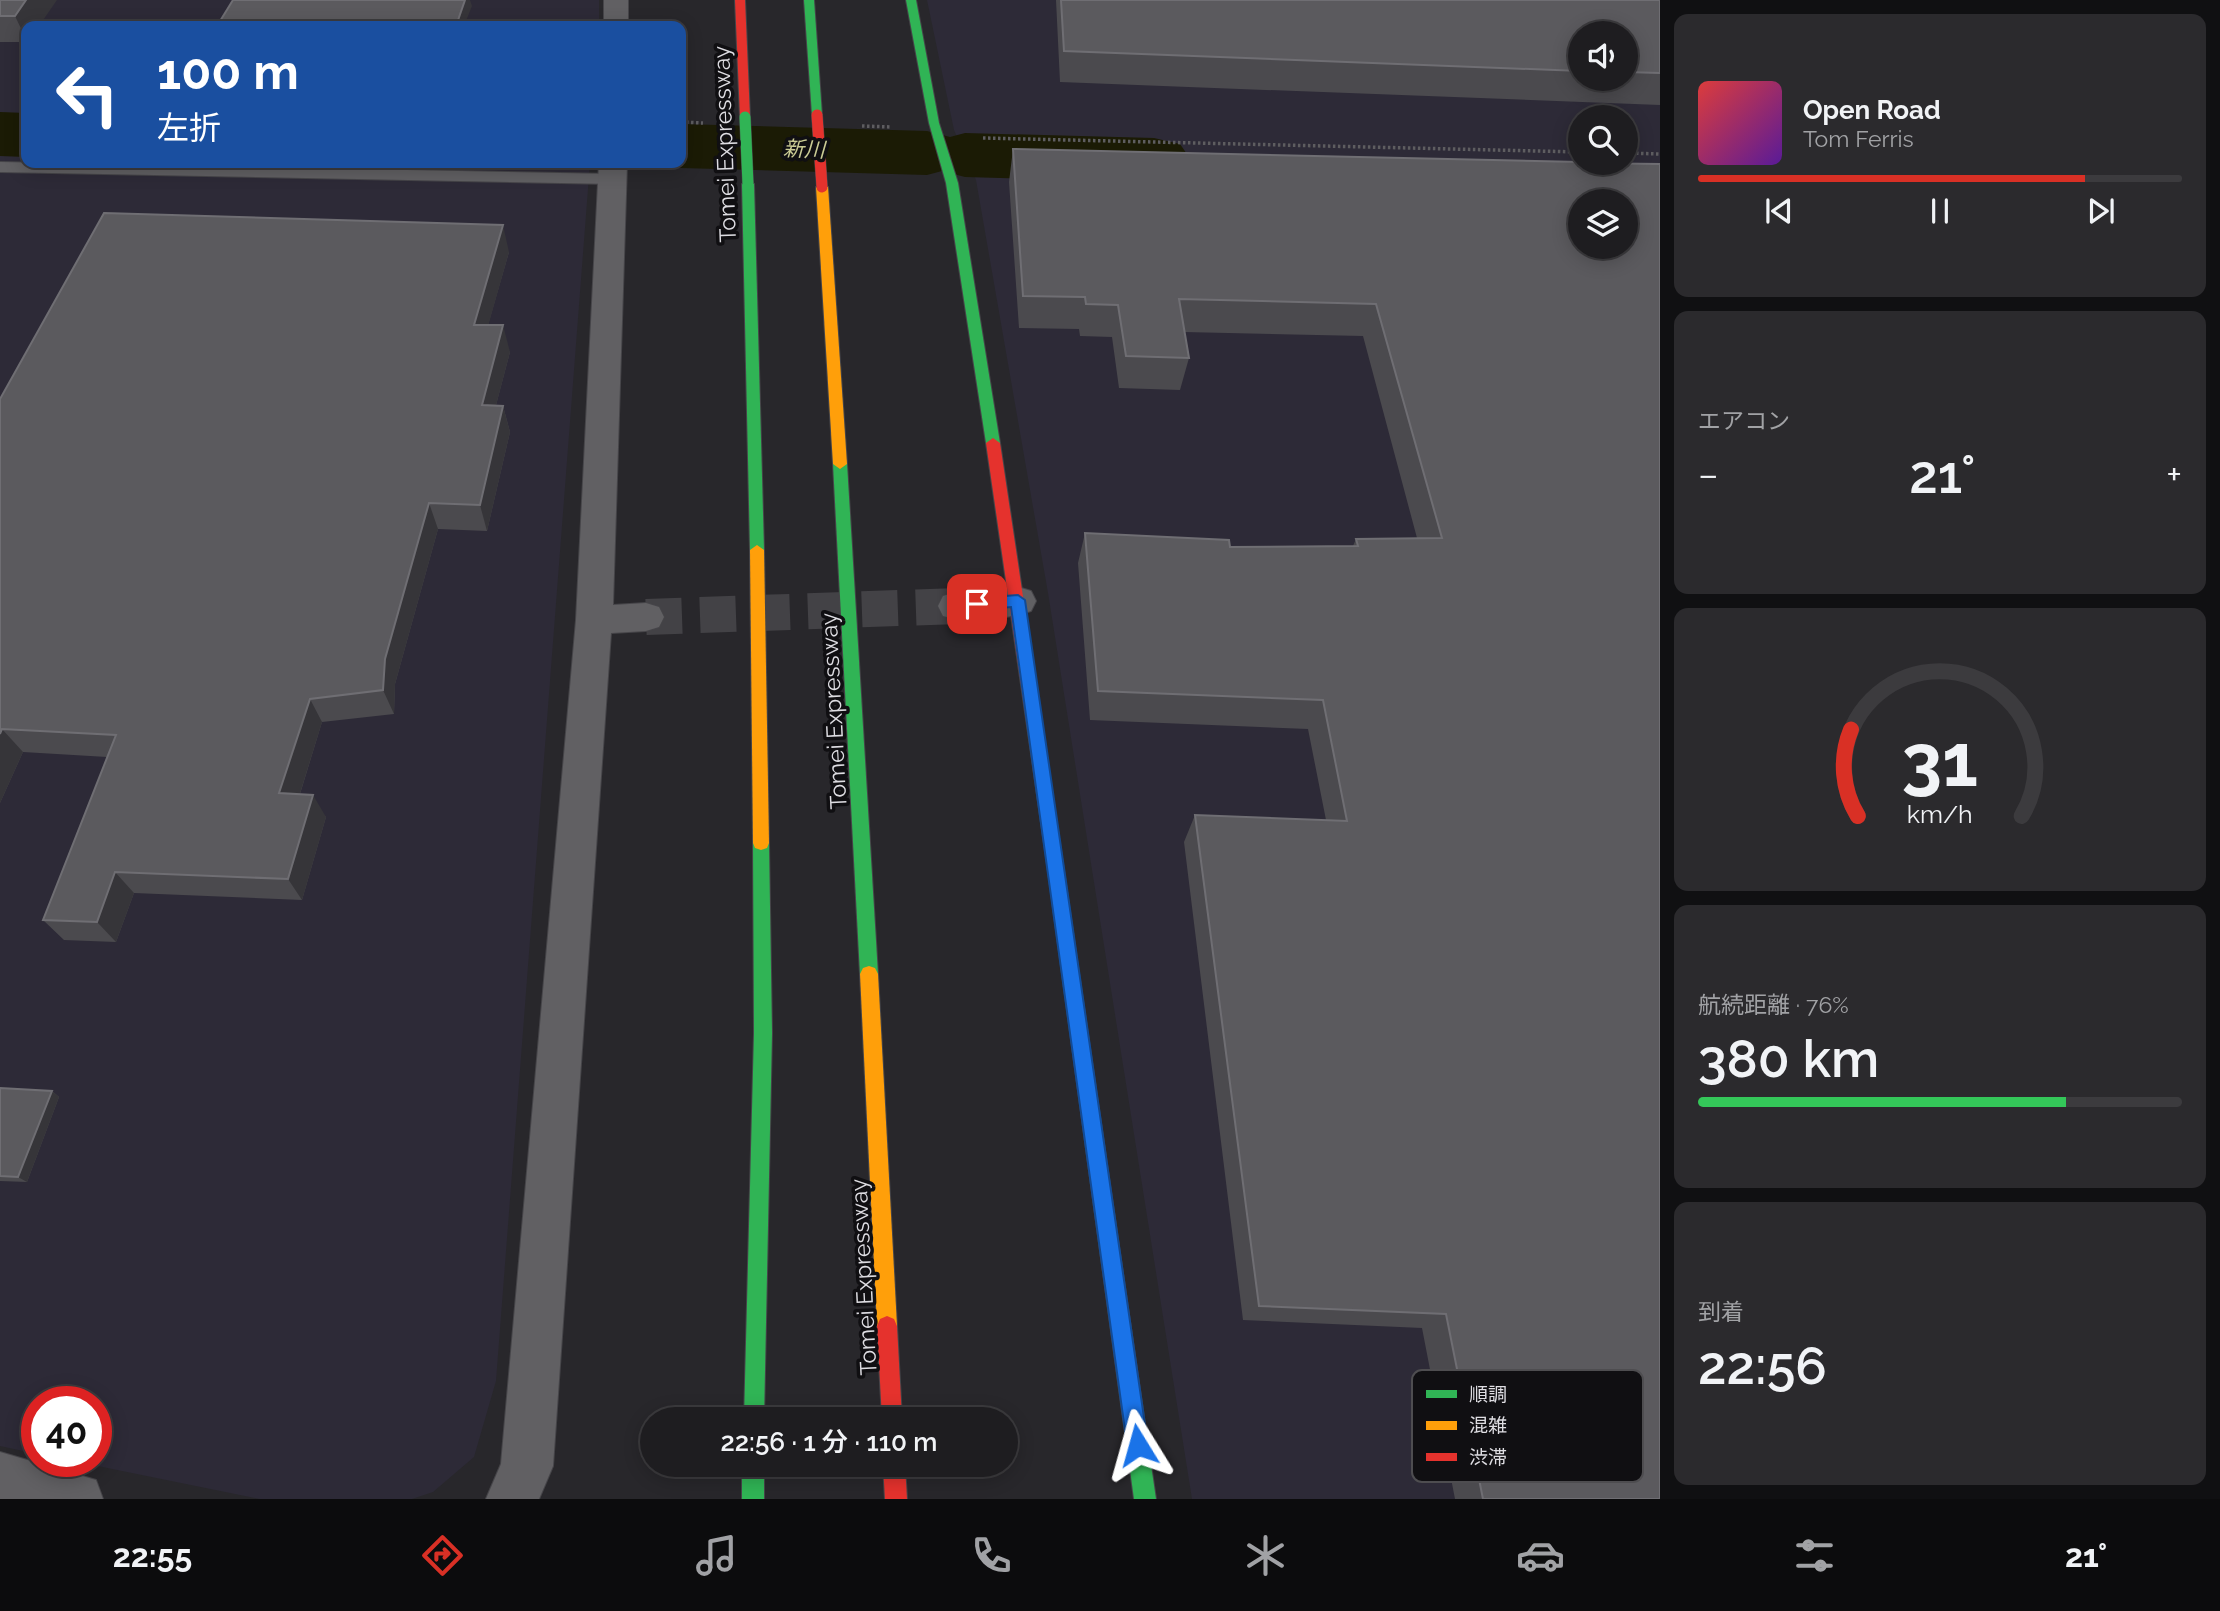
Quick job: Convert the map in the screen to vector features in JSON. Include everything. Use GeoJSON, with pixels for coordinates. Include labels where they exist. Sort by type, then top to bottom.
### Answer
{"type":"FeatureCollection","features":[{"type":"Feature","properties":{"kind":"main road","name":"Tomei Expressway"},"geometry":{"type":"LineString","coordinates":[[740,0],[748,184],[759,656],[763,1033],[754,1407]]}},
{"type":"Feature","properties":{"kind":"main road","name":"Tomei Expressway"},"geometry":{"type":"LineString","coordinates":[[809,0],[853,658],[891,1407]]}},
{"type":"Feature","properties":{"kind":"main road"},"geometry":{"type":"LineString","coordinates":[[911,0],[938,137],[952,183],[1018,600],[1145,1499]]}},
{"type":"Feature","properties":{"kind":"main road"},"geometry":{"type":"LineString","coordinates":[[752,1499],[753,1477]]}},
{"type":"Feature","properties":{"kind":"main road"},"geometry":{"type":"LineString","coordinates":[[895,1477],[896,1499]]}},
{"type":"Feature","properties":{"kind":"street"},"geometry":{"type":"LineString","coordinates":[[616,0],[616,21]]}},
{"type":"Feature","properties":{"kind":"street"},"geometry":{"type":"LineString","coordinates":[[513,1499],[527,1466],[594,620],[613,171]]}},
{"type":"Feature","properties":{"kind":"street"},"geometry":{"type":"LineString","coordinates":[[956,606],[1018,600]]}},
{"type":"Feature","properties":{"kind":"street"},"geometry":{"type":"LineString","coordinates":[[594,620],[646,617]]}},
{"type":"Feature","properties":{"kind":"street"},"geometry":{"type":"LineString","coordinates":[[0,1478],[77,1499]]}},
{"type":"Feature","properties":{"kind":"lane"},"geometry":{"type":"LineString","coordinates":[[0,167],[21,167]]}},
{"type":"Feature","properties":{"kind":"lane"},"geometry":{"type":"LineString","coordinates":[[153,168],[613,171]]}},
{"type":"Feature","properties":{"kind":"path"},"geometry":{"type":"LineString","coordinates":[[686,122],[708,123]]}},
{"type":"Feature","properties":{"kind":"path"},"geometry":{"type":"LineString","coordinates":[[857,126],[912,127],[938,137],[1568,152]]}},
{"type":"Feature","properties":{"kind":"path"},"geometry":{"type":"LineString","coordinates":[[1638,153],[1660,154]]}},
{"type":"Feature","properties":{"kind":"shaded area"},"geometry":{"type":"Polygon","coordinates":[[[0,0],[599,0],[599,21],[21,21],[21,168],[590,168],[496,1381],[474,1457],[433,1492],[412,1499],[260,1499],[112,1469],[112,1386],[21,1386],[21,1451],[0,1446],[0,0]]]}},
{"type":"Feature","properties":{"kind":"shaded area"},"geometry":{"type":"Polygon","coordinates":[[[927,0],[1660,0],[1660,1499],[1192,1499],[1048,593],[976,180],[954,130],[927,0]]]}},
{"type":"Feature","properties":{"kind":"building"},"geometry":{"type":"Polygon","coordinates":[[[0,0],[26,0],[15,16],[0,16],[0,0]]]}},
{"type":"Feature","properties":{"kind":"building"},"geometry":{"type":"Polygon","coordinates":[[[233,0],[465,0],[458,21],[220,21],[233,0]]]}},
{"type":"Feature","properties":{"kind":"building"},"geometry":{"type":"Polygon","coordinates":[[[1061,0],[1660,0],[1660,73],[1638,72],[1638,21],[1568,21],[1568,71],[1064,51],[1061,0]]]}},
{"type":"Feature","properties":{"kind":"building"},"geometry":{"type":"Polygon","coordinates":[[[1013,149],[1568,162],[1568,175],[1638,175],[1638,164],[1660,164],[1660,1499],[1483,1499],[1480,1482],[1643,1482],[1643,1370],[1457,1370],[1446,1314],[1259,1306],[1195,815],[1347,821],[1323,700],[1098,691],[1085,533],[1229,540],[1230,547],[1358,546],[1356,539],[1442,538],[1376,304],[1179,299],[1189,358],[1126,356],[1118,305],[1086,304],[1085,297],[1023,296],[1013,149]]]}},
{"type":"Feature","properties":{"kind":"building"},"geometry":{"type":"Polygon","coordinates":[[[104,213],[503,225],[474,325],[503,325],[482,405],[503,406],[480,505],[429,503],[385,659],[383,690],[310,699],[279,793],[313,795],[288,879],[115,872],[97,922],[43,920],[116,735],[2,729],[0,734],[0,399],[104,213]]]}},
{"type":"Feature","properties":{"kind":"building"},"geometry":{"type":"Polygon","coordinates":[[[0,1088],[52,1091],[18,1177],[0,1176],[0,1088]]]}},
{"type":"Feature","properties":{"kind":"waterway","name":"新川"},"geometry":{"type":"LineString","coordinates":[[0,134],[21,135]]}},
{"type":"Feature","properties":{"kind":"waterway","name":"新川"},"geometry":{"type":"LineString","coordinates":[[686,146],[927,153]]}},
{"type":"Feature","properties":{"kind":"waterway","name":"新川"},"geometry":{"type":"LineString","coordinates":[[965,155],[1154,160]]}},
{"type":"Feature","properties":{"kind":"tunnel"},"geometry":{"type":"LineString","coordinates":[[646,617],[956,606]]}},
{"type":"Feature","properties":{"kind":"traffic: fast"},"geometry":{"type":"LineString","coordinates":[[809,0],[817,115]]}},
{"type":"Feature","properties":{"kind":"traffic: fast"},"geometry":{"type":"LineString","coordinates":[[911,0],[934,123],[952,183],[993,443]]}},
{"type":"Feature","properties":{"kind":"traffic: fast"},"geometry":{"type":"LineString","coordinates":[[745,117],[748,184]]}},
{"type":"Feature","properties":{"kind":"traffic: fast"},"geometry":{"type":"LineString","coordinates":[[748,184],[757,550]]}},
{"type":"Feature","properties":{"kind":"traffic: fast"},"geometry":{"type":"LineString","coordinates":[[840,464],[869,974]]}},
{"type":"Feature","properties":{"kind":"traffic: fast"},"geometry":{"type":"LineString","coordinates":[[754,1407],[763,1033],[761,843]]}},
{"type":"Feature","properties":{"kind":"traffic: fast"},"geometry":{"type":"LineString","coordinates":[[1055,864],[1145,1499]]}},
{"type":"Feature","properties":{"kind":"traffic: fast"},"geometry":{"type":"LineString","coordinates":[[753,1477],[753,1499]]}},
{"type":"Feature","properties":{"kind":"traffic: slow"},"geometry":{"type":"LineString","coordinates":[[822,187],[840,464]]}},
{"type":"Feature","properties":{"kind":"traffic: slow"},"geometry":{"type":"LineString","coordinates":[[757,550],[761,843]]}},
{"type":"Feature","properties":{"kind":"traffic: slow"},"geometry":{"type":"LineString","coordinates":[[869,974],[887,1326]]}},
{"type":"Feature","properties":{"kind":"traffic: jam"},"geometry":{"type":"LineString","coordinates":[[740,0],[745,117]]}},
{"type":"Feature","properties":{"kind":"traffic: jam"},"geometry":{"type":"LineString","coordinates":[[817,115],[822,187]]}},
{"type":"Feature","properties":{"kind":"traffic: jam"},"geometry":{"type":"LineString","coordinates":[[993,443],[1055,864]]}},
{"type":"Feature","properties":{"kind":"traffic: jam"},"geometry":{"type":"LineString","coordinates":[[887,1326],[891,1407]]}},
{"type":"Feature","properties":{"kind":"traffic: jam"},"geometry":{"type":"LineString","coordinates":[[895,1477],[896,1499]]}},
{"type":"Feature","properties":{"kind":"route"},"geometry":{"type":"LineString","coordinates":[[977,604],[1018,600],[1138,1445]]}}]}
